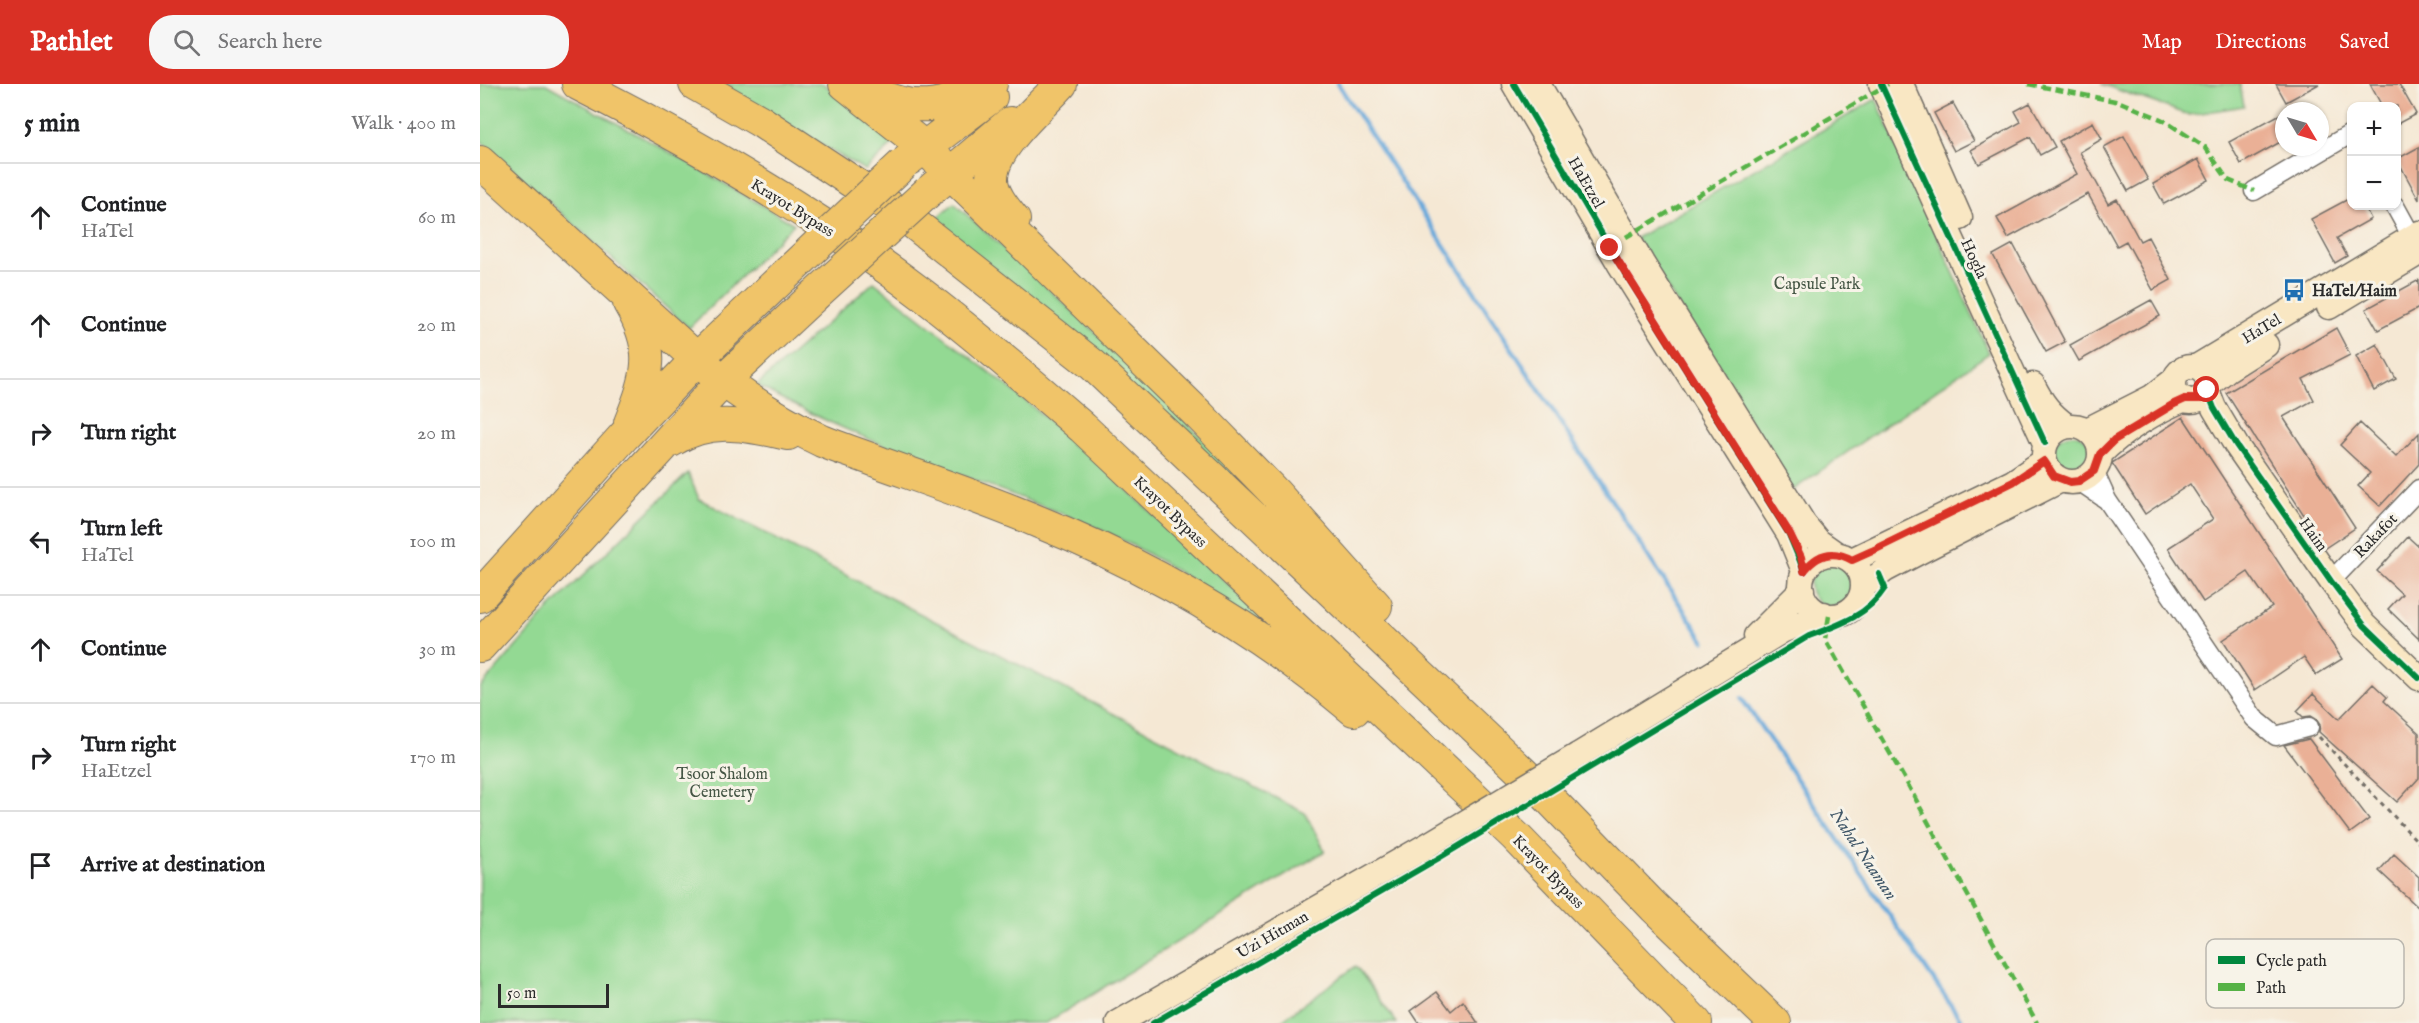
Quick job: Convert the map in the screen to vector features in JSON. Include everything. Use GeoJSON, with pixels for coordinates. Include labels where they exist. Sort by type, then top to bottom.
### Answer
{"type":"FeatureCollection","features":[{"type":"Feature","properties":{"kind":"highway","name":"Krayot Bypass"},"geometry":{"type":"LineString","coordinates":[[578,84],[701,151],[842,238],[922,294],[1012,367],[1083,428],[1515,836],[1696,1023]]}},
{"type":"Feature","properties":{"kind":"highway"},"geometry":{"type":"LineString","coordinates":[[695,84],[769,126],[907,218],[1093,365],[1540,789]]}},
{"type":"Feature","properties":{"kind":"highway"},"geometry":{"type":"LineString","coordinates":[[845,84],[939,182],[1060,280],[1200,416],[1275,493],[1540,789],[1654,907],[1775,1023]]}},
{"type":"Feature","properties":{"kind":"highway"},"geometry":{"type":"LineString","coordinates":[[855,84],[896,102],[935,106],[991,84]]}},
{"type":"Feature","properties":{"kind":"highway"},"geometry":{"type":"LineString","coordinates":[[480,596],[624,436],[697,359],[913,155],[1009,84]]}},
{"type":"Feature","properties":{"kind":"highway"},"geometry":{"type":"LineString","coordinates":[[1060,84],[1006,145],[996,161],[992,180],[996,194],[1004,207],[1060,280]]}},
{"type":"Feature","properties":{"kind":"highway"},"geometry":{"type":"LineString","coordinates":[[480,646],[655,452],[723,381],[939,182],[1060,84]]}},
{"type":"Feature","properties":{"kind":"highway"},"geometry":{"type":"LineString","coordinates":[[480,162],[697,359],[763,410],[822,441],[1040,522],[1143,570],[1205,603],[1288,658],[1338,697],[1560,882]]}},
{"type":"Feature","properties":{"kind":"highway"},"geometry":{"type":"LineString","coordinates":[[619,286],[636,315],[645,337],[648,365],[642,392],[624,436]]}},
{"type":"Feature","properties":{"kind":"highway"},"geometry":{"type":"LineString","coordinates":[[655,452],[674,439],[718,424],[739,423],[822,441]]}},
{"type":"Feature","properties":{"kind":"street","name":"HaEtzel"},"geometry":{"type":"LineString","coordinates":[[1514,84],[1619,263],[1790,534],[1801,557],[1803,580]]}},
{"type":"Feature","properties":{"kind":"street","name":"HaEtzel"},"geometry":{"type":"LineString","coordinates":[[1538,84],[1642,263],[1804,524],[1818,542],[1843,557]]}},
{"type":"Feature","properties":{"kind":"street","name":"Hogla"},"geometry":{"type":"LineString","coordinates":[[1881,84],[2031,412],[2045,452]]}},
{"type":"Feature","properties":{"kind":"street","name":"Hogla"},"geometry":{"type":"LineString","coordinates":[[1900,84],[2041,402],[2052,416],[2077,428]]}},
{"type":"Feature","properties":{"kind":"street"},"geometry":{"type":"LineString","coordinates":[[2253,191],[2347,136]]}},
{"type":"Feature","properties":{"kind":"street"},"geometry":{"type":"LineString","coordinates":[[2397,210],[2413,247]]}},
{"type":"Feature","properties":{"kind":"street","name":"HaTel"},"geometry":{"type":"LineString","coordinates":[[1864,586],[1885,570],[1924,549],[2084,471],[2114,440],[2174,404],[2194,387],[2228,369],[2413,247]]}},
{"type":"Feature","properties":{"kind":"street","name":"HaTel"},"geometry":{"type":"LineString","coordinates":[[2077,428],[2152,397],[2194,387]]}},
{"type":"Feature","properties":{"kind":"street","name":"Haim"},"geometry":{"type":"LineString","coordinates":[[2194,387],[2364,625],[2419,678]]}},
{"type":"Feature","properties":{"kind":"street"},"geometry":{"type":"LineString","coordinates":[[2013,482],[2030,450],[2033,434],[2031,412]]}},
{"type":"Feature","properties":{"kind":"street"},"geometry":{"type":"LineString","coordinates":[[1703,678],[1749,642],[1803,580],[1817,557],[1843,557],[2013,482],[2045,452],[2058,429],[2077,428],[2097,441],[2084,471]]}},
{"type":"Feature","properties":{"kind":"street"},"geometry":{"type":"LineString","coordinates":[[2045,452],[2054,476],[2084,471]]}},
{"type":"Feature","properties":{"kind":"street"},"geometry":{"type":"LineString","coordinates":[[2084,471],[2107,500],[2254,718],[2276,736],[2309,727]]}},
{"type":"Feature","properties":{"kind":"street","name":"Rakafot"},"geometry":{"type":"LineString","coordinates":[[2331,581],[2419,489]]}},
{"type":"Feature","properties":{"kind":"street"},"geometry":{"type":"LineString","coordinates":[[1803,580],[1811,607],[1824,614],[1839,615],[1848,611],[1856,605],[1864,586],[1862,576],[1843,557]]}},
{"type":"Feature","properties":{"kind":"street"},"geometry":{"type":"LineString","coordinates":[[1703,678],[1782,632],[1824,614]]}},
{"type":"Feature","properties":{"kind":"street","name":"Uzi Hitman"},"geometry":{"type":"LineString","coordinates":[[1118,1023],[1426,846],[1703,678]]}},
{"type":"Feature","properties":{"kind":"path"},"geometry":{"type":"LineString","coordinates":[[2309,727],[2419,843]]}},
{"type":"Feature","properties":{"kind":"green space"},"geometry":{"type":"Polygon","coordinates":[[[480,84],[546,84],[794,224],[689,328],[480,140],[480,84]]]}},
{"type":"Feature","properties":{"kind":"green space"},"geometry":{"type":"Polygon","coordinates":[[[714,84],[824,84],[894,143],[865,170],[714,84]]]}},
{"type":"Feature","properties":{"kind":"green space"},"geometry":{"type":"Polygon","coordinates":[[[2101,84],[2240,84],[2244,106],[2189,115],[2101,84]]]}},
{"type":"Feature","properties":{"kind":"green space","name":"Capsule Park"},"geometry":{"type":"Polygon","coordinates":[[[1876,99],[1989,353],[1793,490],[1636,238],[1876,99]]]}},
{"type":"Feature","properties":{"kind":"green space"},"geometry":{"type":"Polygon","coordinates":[[[954,203],[1125,359],[1310,550],[934,221],[954,203]]]}},
{"type":"Feature","properties":{"kind":"green space"},"geometry":{"type":"Polygon","coordinates":[[[874,282],[1020,396],[1107,471],[1324,673],[1205,589],[1117,537],[854,433],[757,385],[874,282]]]}},
{"type":"Feature","properties":{"kind":"green space"},"geometry":{"type":"Polygon","coordinates":[[[2072,434],[2086,440],[2092,454],[2086,468],[2072,474],[2058,468],[2052,454],[2058,440],[2072,434]]]}},
{"type":"Feature","properties":{"kind":"green space","name":"Tsoor Shalom Cemetery"},"geometry":{"type":"Polygon","coordinates":[[[688,473],[699,499],[1305,813],[1325,851],[1046,1023],[480,1023],[480,688],[549,609],[688,473]]]}},
{"type":"Feature","properties":{"kind":"green space"},"geometry":{"type":"Polygon","coordinates":[[[1832,563],[1841,564],[1848,569],[1853,576],[1853,594],[1848,601],[1841,606],[1832,607],[1823,606],[1816,601],[1811,594],[1810,585],[1811,576],[1816,569],[1823,564],[1832,563]]]}},
{"type":"Feature","properties":{"kind":"green space"},"geometry":{"type":"Polygon","coordinates":[[[1356,966],[1397,1023],[1278,1023],[1356,966]]]}},
{"type":"Feature","properties":{"kind":"building"},"geometry":{"type":"Polygon","coordinates":[[[2276,84],[2319,84],[2286,102],[2276,84]]]}},
{"type":"Feature","properties":{"kind":"building"},"geometry":{"type":"Polygon","coordinates":[[[2370,84],[2399,84],[2416,114],[2401,122],[2401,102],[2380,102],[2370,84]]]}},
{"type":"Feature","properties":{"kind":"building"},"geometry":{"type":"Polygon","coordinates":[[[1953,103],[1974,141],[1954,151],[1934,113],[1953,103]]]}},
{"type":"Feature","properties":{"kind":"building"},"geometry":{"type":"Polygon","coordinates":[[[2030,103],[2055,147],[2040,155],[2030,137],[1979,164],[1971,150],[2021,122],[2015,111],[2030,103]]]}},
{"type":"Feature","properties":{"kind":"building"},"geometry":{"type":"Polygon","coordinates":[[[2275,117],[2275,145],[2241,164],[2229,142],[2275,117]]]}},
{"type":"Feature","properties":{"kind":"building"},"geometry":{"type":"Polygon","coordinates":[[[2093,122],[2102,139],[2080,152],[2108,204],[2117,199],[2140,241],[2148,237],[2171,280],[2153,290],[2126,241],[2117,246],[2088,194],[2008,238],[1997,218],[2077,174],[2059,141],[2093,122]]]}},
{"type":"Feature","properties":{"kind":"building"},"geometry":{"type":"Polygon","coordinates":[[[2124,136],[2148,180],[2128,191],[2104,147],[2124,136]]]}},
{"type":"Feature","properties":{"kind":"building"},"geometry":{"type":"Polygon","coordinates":[[[2419,147],[2419,200],[2401,166],[2401,157],[2419,147]]]}},
{"type":"Feature","properties":{"kind":"building"},"geometry":{"type":"Polygon","coordinates":[[[2198,159],[2209,180],[2164,204],[2153,184],[2198,159]]]}},
{"type":"Feature","properties":{"kind":"building"},"geometry":{"type":"Polygon","coordinates":[[[2347,200],[2347,210],[2366,210],[2371,219],[2337,238],[2347,256],[2335,263],[2311,219],[2347,200]]]}},
{"type":"Feature","properties":{"kind":"building"},"geometry":{"type":"Polygon","coordinates":[[[2013,244],[2065,342],[2046,352],[1993,255],[2013,244]]]}},
{"type":"Feature","properties":{"kind":"building"},"geometry":{"type":"Polygon","coordinates":[[[2419,280],[2419,308],[2378,330],[2366,309],[2419,280]]]}},
{"type":"Feature","properties":{"kind":"building"},"geometry":{"type":"Polygon","coordinates":[[[2151,300],[2160,316],[2079,361],[2070,345],[2151,300]]]}},
{"type":"Feature","properties":{"kind":"building"},"geometry":{"type":"Polygon","coordinates":[[[2336,328],[2350,355],[2303,379],[2314,400],[2283,417],[2355,528],[2325,548],[2226,393],[2336,328]]]}},
{"type":"Feature","properties":{"kind":"building"},"geometry":{"type":"Polygon","coordinates":[[[2377,344],[2396,379],[2374,391],[2356,356],[2377,344]]]}},
{"type":"Feature","properties":{"kind":"building"},"geometry":{"type":"Polygon","coordinates":[[[2183,417],[2342,659],[2316,675],[2304,657],[2255,690],[2223,640],[2272,607],[2248,572],[2203,602],[2168,548],[2213,519],[2190,484],[2145,514],[2112,463],[2183,417]]]}},
{"type":"Feature","properties":{"kind":"building"},"geometry":{"type":"Polygon","coordinates":[[[2360,423],[2396,457],[2419,433],[2419,464],[2380,506],[2358,486],[2370,473],[2340,445],[2360,423]]]}},
{"type":"Feature","properties":{"kind":"building"},"geometry":{"type":"Polygon","coordinates":[[[2408,537],[2419,547],[2419,639],[2388,609],[2402,594],[2377,571],[2408,537]]]}},
{"type":"Feature","properties":{"kind":"building"},"geometry":{"type":"Polygon","coordinates":[[[2373,684],[2387,697],[2384,701],[2419,733],[2419,778],[2397,802],[2319,732],[2320,725],[2316,719],[2311,716],[2303,717],[2297,711],[2313,694],[2339,719],[2373,684]]]}},
{"type":"Feature","properties":{"kind":"building"},"geometry":{"type":"Polygon","coordinates":[[[2309,739],[2369,819],[2350,833],[2284,745],[2309,739]]]}},
{"type":"Feature","properties":{"kind":"building"},"geometry":{"type":"Polygon","coordinates":[[[2394,854],[2419,877],[2419,908],[2379,871],[2394,854]]]}},
{"type":"Feature","properties":{"kind":"building"},"geometry":{"type":"Polygon","coordinates":[[[1437,992],[1451,1011],[1463,1001],[1478,1023],[1419,1023],[1411,1011],[1437,992]]]}},
{"type":"Feature","properties":{"kind":"waterway"},"geometry":{"type":"LineString","coordinates":[[1338,84],[1704,641]]}},
{"type":"Feature","properties":{"kind":"waterway","name":"Nahal Naaman"},"geometry":{"type":"LineString","coordinates":[[1742,699],[1963,1023]]}},
{"type":"Feature","properties":{"kind":"marked path"},"geometry":{"type":"LineString","coordinates":[[1626,237],[1888,84]]}},
{"type":"Feature","properties":{"kind":"marked path"},"geometry":{"type":"LineString","coordinates":[[2028,84],[2120,102],[2163,120],[2205,147],[2228,180],[2254,191]]}},
{"type":"Feature","properties":{"kind":"marked path"},"geometry":{"type":"LineString","coordinates":[[1829,616],[1825,639],[1908,785],[2037,1023]]}},
{"type":"Feature","properties":{"kind":"cycle path"},"geometry":{"type":"LineString","coordinates":[[1514,84],[1619,263],[1789,534],[1804,571]]}},
{"type":"Feature","properties":{"kind":"cycle path"},"geometry":{"type":"LineString","coordinates":[[1881,84],[2045,443]]}},
{"type":"Feature","properties":{"kind":"cycle path"},"geometry":{"type":"LineString","coordinates":[[2207,390],[2214,408],[2236,445],[2331,581],[2364,625],[2419,678]]}},
{"type":"Feature","properties":{"kind":"cycle path"},"geometry":{"type":"LineString","coordinates":[[1153,1023],[1439,858],[1809,636],[1861,613],[1878,598],[1885,588],[1879,574]]}},
{"type":"Feature","properties":{"kind":"place","name":"HaTel/Haim"},"geometry":{"type":"Point","coordinates":[2294,290]}},
{"type":"Feature","properties":{"kind":"route"},"geometry":{"type":"LineString","coordinates":[[1610,248],[1790,534],[1801,557],[1804,571],[1817,557],[1826,554],[1844,555],[1852,560],[1872,551],[2013,482],[2044,461],[2054,476],[2061,480],[2079,481],[2088,477],[2094,471],[2100,454],[2114,440],[2174,404],[2185,399],[2194,401],[2200,399],[2207,390]]}}]}
